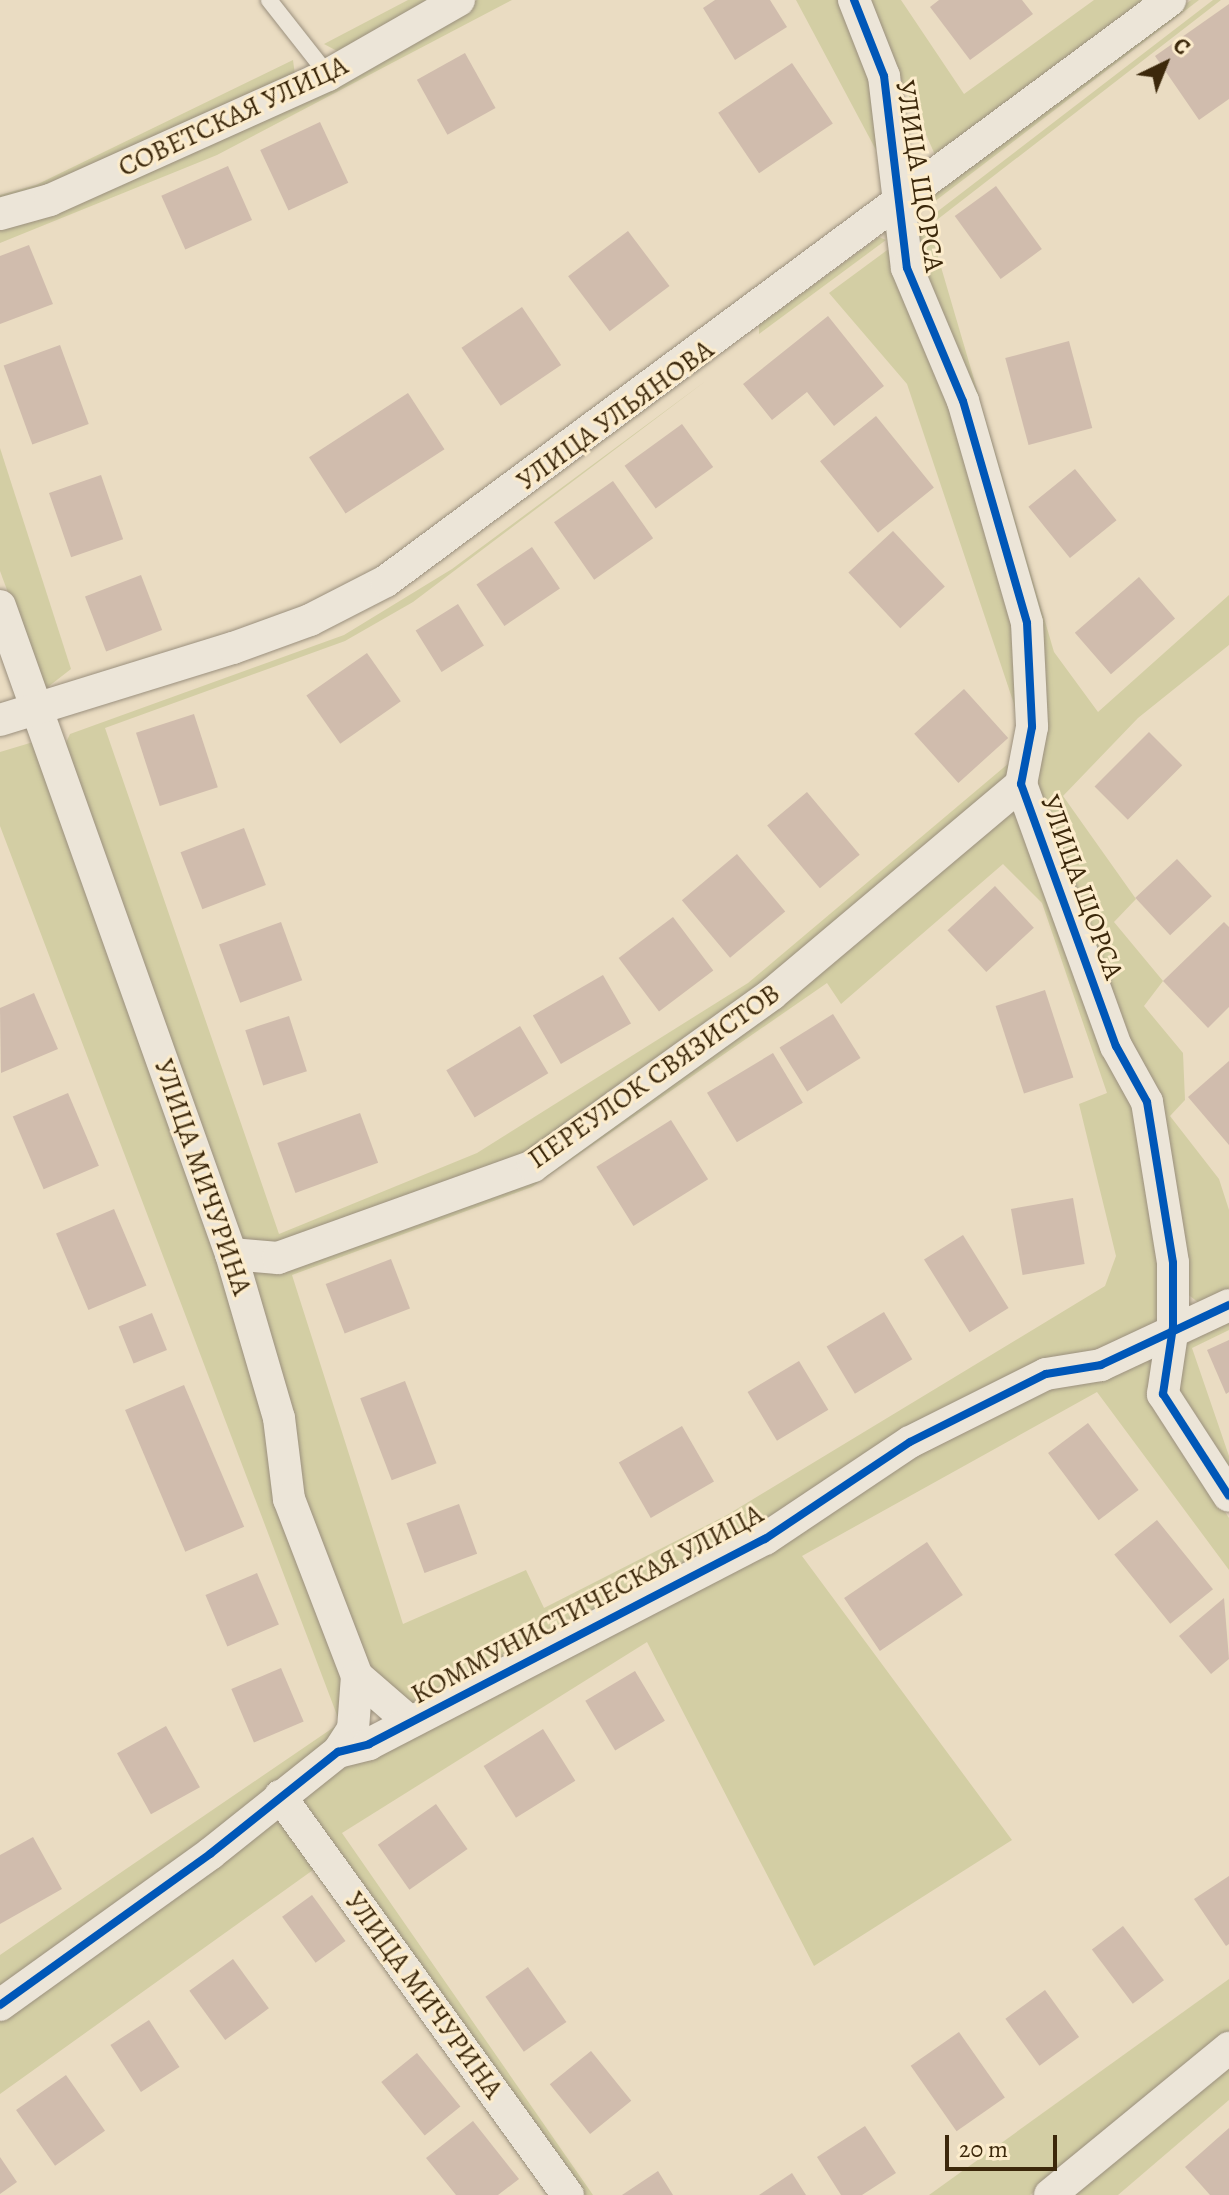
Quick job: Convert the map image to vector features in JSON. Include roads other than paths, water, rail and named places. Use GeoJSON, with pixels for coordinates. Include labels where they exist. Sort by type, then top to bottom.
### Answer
{"type":"FeatureCollection","features":[{"type":"Feature","properties":{"kind":"street","name":"СОВЕТСКАЯ УЛИЦА"},"geometry":{"type":"LineString","coordinates":[[0,214],[50,200],[328,75],[459,0]]}},
{"type":"Feature","properties":{"kind":"street","name":"УЛИЦА ЩОРСА"},"geometry":{"type":"LineString","coordinates":[[854,0],[884,76],[907,268],[963,401],[1027,623],[1032,727],[1021,784],[1116,1046],[1147,1102],[1173,1263],[1173,1327],[1163,1394],[1229,1496]]}},
{"type":"Feature","properties":{"kind":"street","name":"УЛИЦА УЛЬЯНОВА"},"geometry":{"type":"LineString","coordinates":[[0,720],[233,648],[310,620],[386,581],[900,204],[1170,0]]}},
{"type":"Feature","properties":{"kind":"street","name":"УЛИЦА МИЧУРИНА"},"geometry":{"type":"LineString","coordinates":[[0,606],[231,1254],[279,1418],[289,1499],[357,1676],[353,1729],[338,1752]]}},
{"type":"Feature","properties":{"kind":"street","name":"ПЕРЕУЛОК СВЯЗИСТОВ"},"geometry":{"type":"LineString","coordinates":[[231,1254],[278,1258],[533,1166],[772,994],[1021,784]]}},
{"type":"Feature","properties":{"kind":"street","name":"КОММУНИСТИЧЕСКАЯ УЛИЦА"},"geometry":{"type":"LineString","coordinates":[[0,2005],[210,1854],[338,1752],[410,1722],[765,1539],[910,1442],[1046,1374],[1101,1365],[1173,1327],[1229,1305]]}},
{"type":"Feature","properties":{"kind":"street"},"geometry":{"type":"LineString","coordinates":[[357,1676],[410,1722]]}},
{"type":"Feature","properties":{"kind":"street","name":"УЛИЦА МИЧУРИНА"},"geometry":{"type":"LineString","coordinates":[[280,1796],[568,2195]]}},
{"type":"Feature","properties":{"kind":"street"},"geometry":{"type":"LineString","coordinates":[[1050,2195],[1229,2048]]}},
{"type":"Feature","properties":{"kind":"lane"},"geometry":{"type":"LineString","coordinates":[[269,0],[328,75]]}}]}
